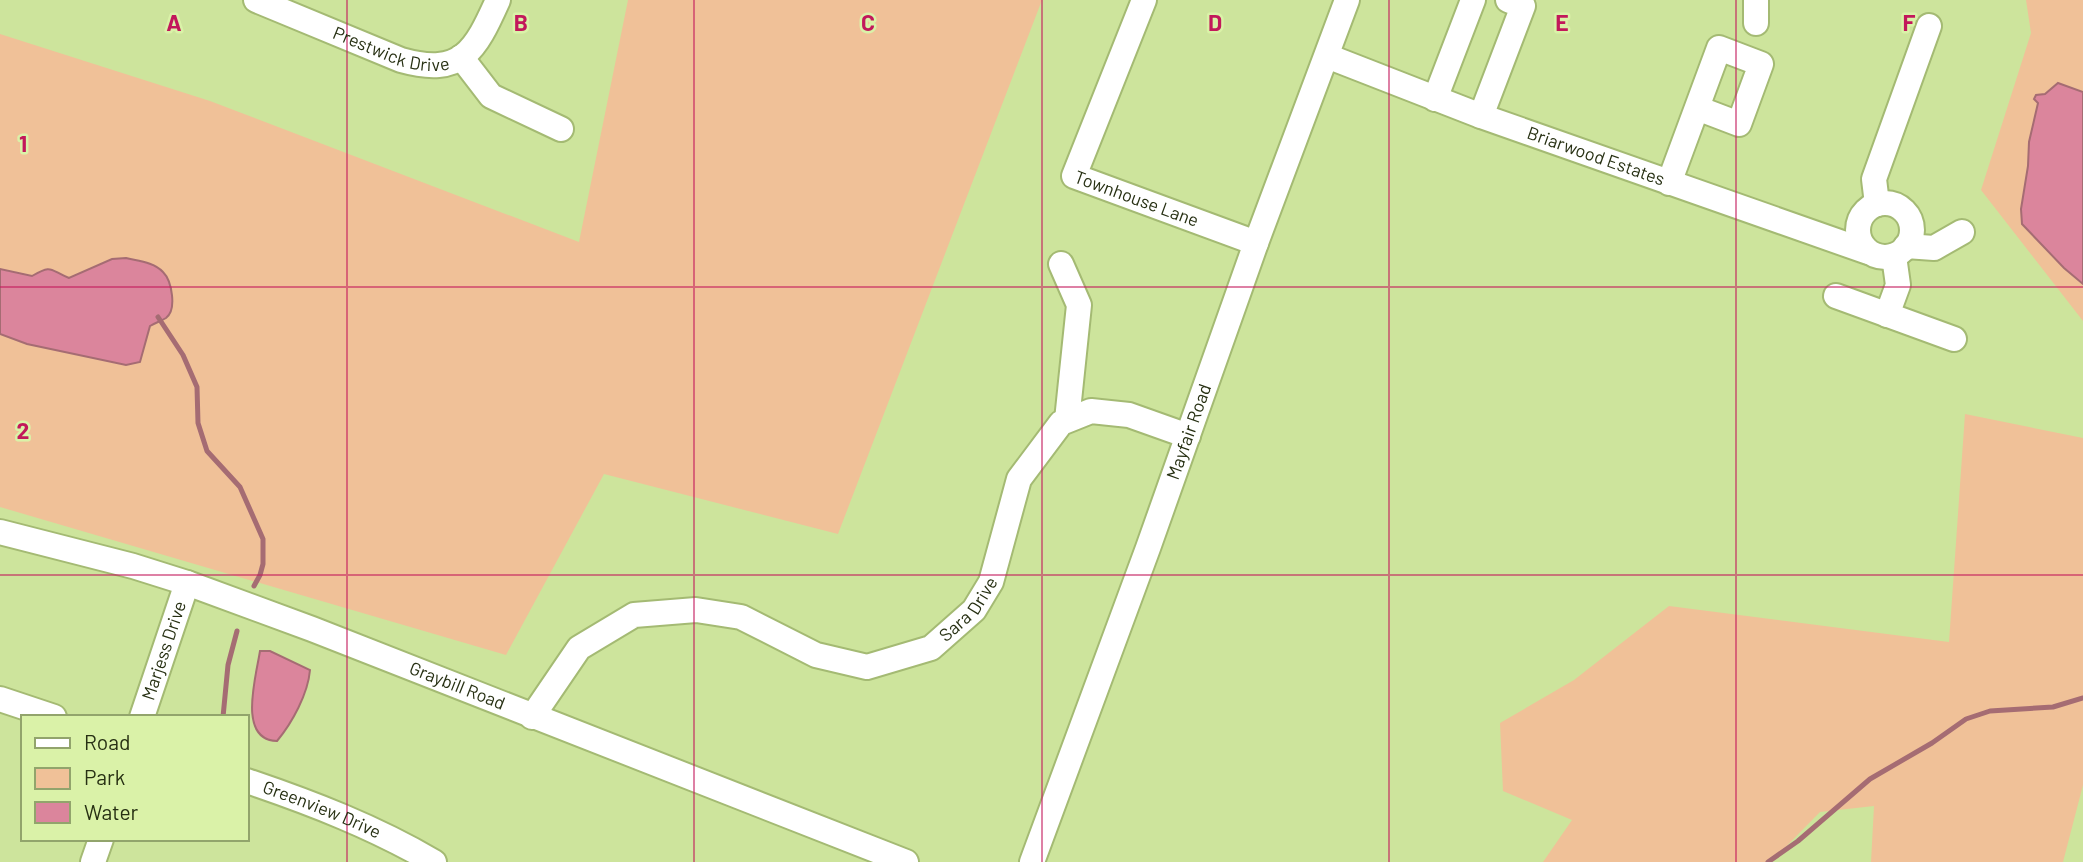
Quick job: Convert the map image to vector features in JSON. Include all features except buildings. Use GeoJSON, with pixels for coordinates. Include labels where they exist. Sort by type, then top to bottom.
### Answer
{"type":"FeatureCollection","features":[{"type":"Feature","properties":{"kind":"street","name":"Prestwick Drive"},"geometry":{"type":"LineString","coordinates":[[256,0],[410,63],[438,66],[452,63],[477,43],[498,0]]}},
{"type":"Feature","properties":{"kind":"street","name":"Townhouse Lane"},"geometry":{"type":"LineString","coordinates":[[1144,0],[1074,176],[1256,243]]}},
{"type":"Feature","properties":{"kind":"street","name":"Mayfair Road"},"geometry":{"type":"LineString","coordinates":[[1032,862],[1347,0]]}},
{"type":"Feature","properties":{"kind":"street"},"geometry":{"type":"LineString","coordinates":[[1435,99],[1474,0]]}},
{"type":"Feature","properties":{"kind":"street"},"geometry":{"type":"LineString","coordinates":[[1480,116],[1523,6],[1508,0]]}},
{"type":"Feature","properties":{"kind":"street"},"geometry":{"type":"LineString","coordinates":[[1877,204],[1874,179],[1929,26]]}},
{"type":"Feature","properties":{"kind":"street","name":"Briarwood Estates"},"geometry":{"type":"LineString","coordinates":[[1327,56],[1480,116],[1868,252]]}},
{"type":"Feature","properties":{"kind":"street"},"geometry":{"type":"LineString","coordinates":[[461,57],[491,96],[561,129]]}},
{"type":"Feature","properties":{"kind":"street"},"geometry":{"type":"LineString","coordinates":[[1669,183],[1698,108]]}},
{"type":"Feature","properties":{"kind":"street"},"geometry":{"type":"LineString","coordinates":[[1887,315],[1898,285],[1900,251],[1912,229],[1907,215],[1896,205],[1877,204],[1867,209],[1858,223],[1859,239],[1868,252],[1883,258],[1900,251],[1934,248],[1962,232]]}},
{"type":"Feature","properties":{"kind":"street"},"geometry":{"type":"LineString","coordinates":[[1061,264],[1079,305],[1067,420],[1091,411],[1129,415],[1188,436]]}},
{"type":"Feature","properties":{"kind":"street"},"geometry":{"type":"LineString","coordinates":[[1836,296],[1954,339]]}},
{"type":"Feature","properties":{"kind":"street","name":"Sara Drive"},"geometry":{"type":"LineString","coordinates":[[532,717],[579,648],[634,615],[696,610],[741,617],[816,654],[867,667],[931,648],[974,610],[991,582],[1018,479],[1061,423],[1067,420]]}},
{"type":"Feature","properties":{"kind":"street","name":"Graybill Road"},"geometry":{"type":"LineString","coordinates":[[0,532],[133,566],[187,583],[312,629],[906,862]]}},
{"type":"Feature","properties":{"kind":"street","name":"Marjess Drive"},"geometry":{"type":"LineString","coordinates":[[143,715],[187,583]]}},
{"type":"Feature","properties":{"kind":"street"},"geometry":{"type":"LineString","coordinates":[[0,699],[48,715]]}},
{"type":"Feature","properties":{"kind":"street","name":"Greenview Drive"},"geometry":{"type":"LineString","coordinates":[[248,781],[360,823],[434,862]]}},
{"type":"Feature","properties":{"kind":"street"},"geometry":{"type":"LineString","coordinates":[[93,862],[100,841]]}},
{"type":"Feature","properties":{"kind":"green space"},"geometry":{"type":"Polygon","coordinates":[[[628,0],[1042,0],[838,534],[604,474],[506,655],[0,507],[0,34],[210,101],[579,242],[628,0]]]}},
{"type":"Feature","properties":{"kind":"green space"},"geometry":{"type":"Polygon","coordinates":[[[2026,0],[2083,0],[2083,321],[1981,190],[2031,33],[2026,0]]]}},
{"type":"Feature","properties":{"kind":"green space"},"geometry":{"type":"Polygon","coordinates":[[[1965,414],[2083,438],[2083,785],[2063,862],[1871,862],[1874,806],[1820,812],[1771,862],[1543,862],[1572,820],[1503,791],[1500,723],[1574,680],[1669,606],[1949,642],[1965,414]]]}},
{"type":"Feature","properties":{"kind":"water"},"geometry":{"type":"Polygon","coordinates":[[[2058,83],[2083,92],[2083,284],[2022,224],[2021,209],[2029,142],[2038,103],[2034,99],[2036,95],[2045,94],[2058,83]]]}},
{"type":"Feature","properties":{"kind":"water"},"geometry":{"type":"Polygon","coordinates":[[[126,258],[146,262],[159,269],[169,282],[172,295],[169,314],[150,326],[140,362],[126,365],[27,344],[0,334],[0,269],[32,276],[48,269],[69,278],[112,259],[126,258]]]}},
{"type":"Feature","properties":{"kind":"water"},"geometry":{"type":"Polygon","coordinates":[[[260,651],[270,651],[310,670],[298,708],[277,741],[265,738],[257,730],[253,719],[253,691],[260,651]]]}},
{"type":"Feature","properties":{"kind":"waterway"},"geometry":{"type":"LineString","coordinates":[[158,317],[183,355],[197,387],[198,423],[207,451],[240,487],[263,539],[263,564],[254,586]]}},
{"type":"Feature","properties":{"kind":"waterway"},"geometry":{"type":"LineString","coordinates":[[223,715],[228,665],[237,631]]}},
{"type":"Feature","properties":{"kind":"waterway"},"geometry":{"type":"LineString","coordinates":[[1768,862],[1798,841],[1870,779],[1932,743],[1966,719],[1990,711],[2053,707],[2083,698]]}}]}
